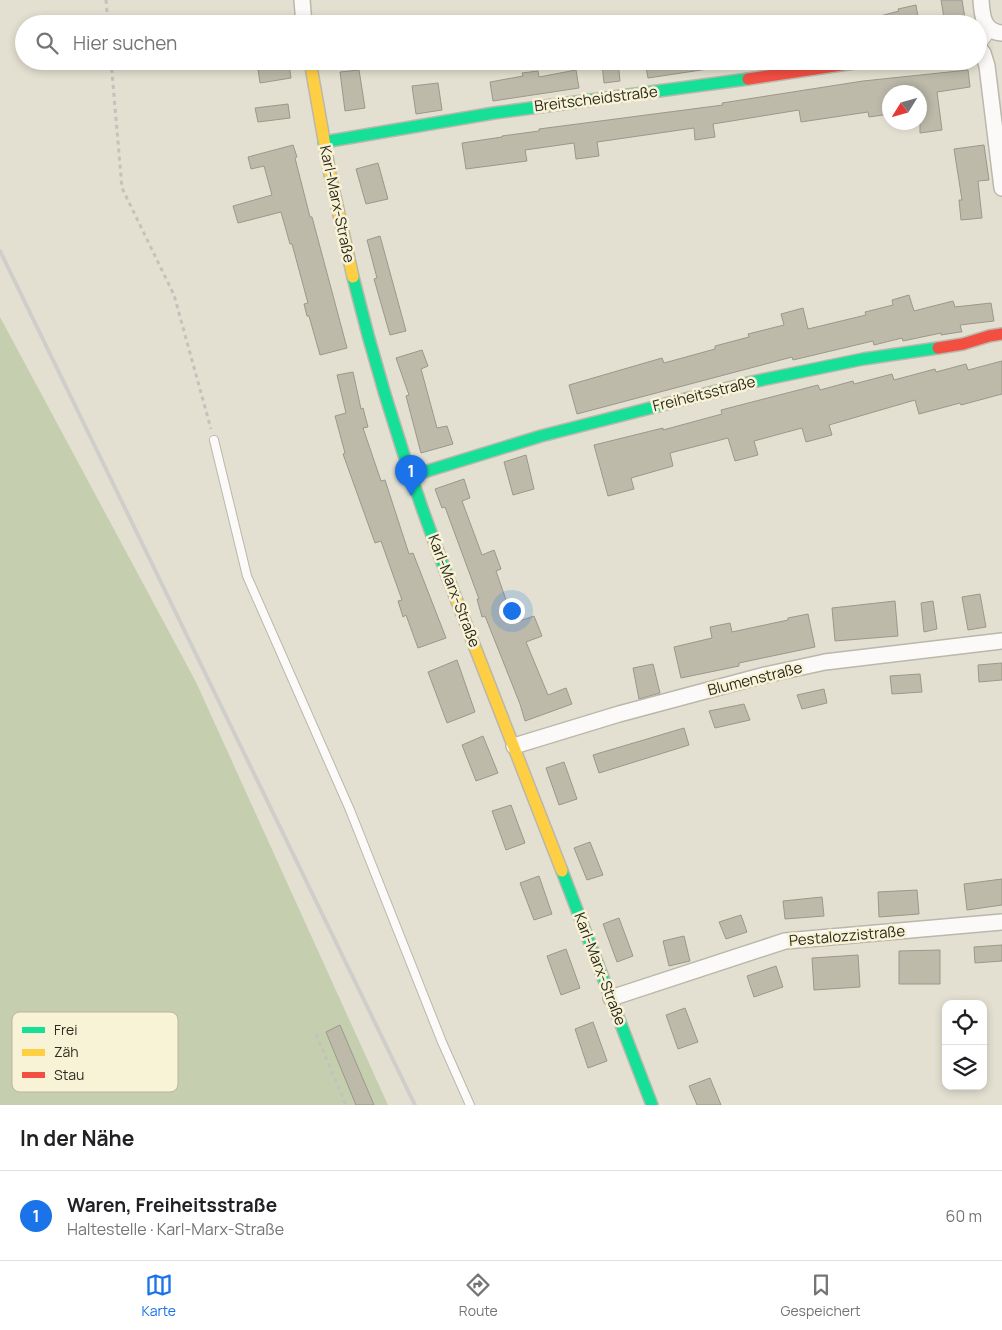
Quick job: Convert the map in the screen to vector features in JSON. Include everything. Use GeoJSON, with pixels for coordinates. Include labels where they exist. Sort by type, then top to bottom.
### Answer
{"type":"FeatureCollection","features":[{"type":"Feature","properties":{"kind":"street"},"geometry":{"type":"LineString","coordinates":[[302,0],[303,15]]}},
{"type":"Feature","properties":{"kind":"street"},"geometry":{"type":"LineString","coordinates":[[982,0],[983,15]]}},
{"type":"Feature","properties":{"kind":"street"},"geometry":{"type":"LineString","coordinates":[[987,22],[997,32]]}},
{"type":"Feature","properties":{"kind":"street"},"geometry":{"type":"LineString","coordinates":[[987,66],[1002,188]]}},
{"type":"Feature","properties":{"kind":"street","name":"Karl-Marx-Straße"},"geometry":{"type":"LineString","coordinates":[[312,70],[331,183],[349,261],[386,394],[421,507],[652,1105]]}},
{"type":"Feature","properties":{"kind":"street","name":"Breitscheidstraße"},"geometry":{"type":"LineString","coordinates":[[324,142],[494,113],[808,70]]}},
{"type":"Feature","properties":{"kind":"street","name":"Freiheitsstraße"},"geometry":{"type":"LineString","coordinates":[[411,476],[541,436],[752,382],[863,359],[963,344],[1002,334]]}},
{"type":"Feature","properties":{"kind":"street","name":"Blumenstraße"},"geometry":{"type":"LineString","coordinates":[[514,746],[628,711],[765,675],[825,662],[1002,641]]}},
{"type":"Feature","properties":{"kind":"street","name":"Pestalozzistraße"},"geometry":{"type":"LineString","coordinates":[[611,998],[785,941],[1002,922]]}},
{"type":"Feature","properties":{"kind":"lane"},"geometry":{"type":"LineString","coordinates":[[987,40],[997,32]]}},
{"type":"Feature","properties":{"kind":"lane"},"geometry":{"type":"LineString","coordinates":[[214,440],[247,576],[350,810],[442,1042],[470,1105]]}},
{"type":"Feature","properties":{"kind":"path"},"geometry":{"type":"LineString","coordinates":[[106,0],[107,15]]}},
{"type":"Feature","properties":{"kind":"path"},"geometry":{"type":"LineString","coordinates":[[113,70],[122,188],[174,295],[214,440]]}},
{"type":"Feature","properties":{"kind":"path"},"geometry":{"type":"LineString","coordinates":[[316,1034],[346,1105]]}},
{"type":"Feature","properties":{"kind":"green space"},"geometry":{"type":"Polygon","coordinates":[[[0,317],[196,682],[388,1105],[0,1105],[0,317]]]}},
{"type":"Feature","properties":{"kind":"building"},"geometry":{"type":"Polygon","coordinates":[[[941,0],[962,0],[964,15],[944,15],[941,0]]]}},
{"type":"Feature","properties":{"kind":"building"},"geometry":{"type":"Polygon","coordinates":[[[916,5],[918,15],[884,15],[899,11],[898,9],[916,5]]]}},
{"type":"Feature","properties":{"kind":"building"},"geometry":{"type":"Polygon","coordinates":[[[258,70],[290,70],[291,78],[260,83],[258,70]]]}},
{"type":"Feature","properties":{"kind":"building"},"geometry":{"type":"Polygon","coordinates":[[[359,70],[365,108],[345,111],[340,72],[359,70]]]}},
{"type":"Feature","properties":{"kind":"building"},"geometry":{"type":"Polygon","coordinates":[[[576,70],[579,88],[493,101],[490,82],[523,76],[522,73],[538,71],[539,77],[576,70]]]}},
{"type":"Feature","properties":{"kind":"building"},"geometry":{"type":"Polygon","coordinates":[[[603,70],[619,70],[620,81],[604,83],[603,70]]]}},
{"type":"Feature","properties":{"kind":"building"},"geometry":{"type":"Polygon","coordinates":[[[646,70],[701,70],[648,78],[646,70]]]}},
{"type":"Feature","properties":{"kind":"building"},"geometry":{"type":"Polygon","coordinates":[[[968,70],[970,87],[937,92],[942,130],[920,133],[920,130],[927,130],[927,85],[882,85],[882,115],[869,117],[868,112],[801,122],[799,110],[713,124],[715,137],[695,140],[694,128],[597,142],[599,156],[576,159],[574,143],[525,150],[527,161],[466,169],[462,143],[539,131],[539,129],[723,105],[722,103],[863,81],[968,70]]]}},
{"type":"Feature","properties":{"kind":"building"},"geometry":{"type":"Polygon","coordinates":[[[438,83],[442,110],[416,114],[412,86],[438,83]]]}},
{"type":"Feature","properties":{"kind":"building"},"geometry":{"type":"Polygon","coordinates":[[[288,104],[290,118],[258,122],[255,108],[288,104]]]}},
{"type":"Feature","properties":{"kind":"building"},"geometry":{"type":"Polygon","coordinates":[[[293,145],[310,217],[312,217],[347,348],[320,355],[309,316],[307,316],[304,304],[308,303],[281,212],[238,223],[233,206],[272,195],[264,166],[251,169],[248,157],[293,145]]]}},
{"type":"Feature","properties":{"kind":"building"},"geometry":{"type":"Polygon","coordinates":[[[984,145],[989,180],[978,181],[982,218],[961,220],[959,200],[962,200],[954,149],[984,145]]]}},
{"type":"Feature","properties":{"kind":"building"},"geometry":{"type":"Polygon","coordinates":[[[378,163],[388,199],[366,204],[356,169],[378,163]]]}},
{"type":"Feature","properties":{"kind":"building"},"geometry":{"type":"Polygon","coordinates":[[[380,236],[406,331],[390,335],[374,279],[377,278],[367,240],[380,236]]]}},
{"type":"Feature","properties":{"kind":"building"},"geometry":{"type":"Polygon","coordinates":[[[909,295],[914,311],[953,301],[955,307],[991,303],[994,321],[960,325],[962,332],[941,335],[941,333],[903,341],[902,338],[874,345],[873,341],[793,360],[792,357],[577,414],[569,385],[662,358],[664,363],[715,349],[715,346],[749,337],[748,334],[784,325],[781,314],[803,308],[808,329],[866,315],[865,312],[893,305],[892,300],[909,295]]]}},
{"type":"Feature","properties":{"kind":"building"},"geometry":{"type":"Polygon","coordinates":[[[422,350],[428,366],[421,369],[437,428],[447,426],[453,444],[421,453],[406,396],[409,395],[396,358],[422,350]]]}},
{"type":"Feature","properties":{"kind":"building"},"geometry":{"type":"Polygon","coordinates":[[[1002,361],[1002,394],[919,414],[915,400],[829,425],[832,435],[806,442],[802,428],[754,441],[758,455],[735,461],[728,438],[670,453],[673,466],[631,478],[634,489],[608,496],[594,445],[663,428],[663,430],[722,414],[721,410],[818,385],[820,390],[853,381],[854,384],[892,374],[894,380],[935,369],[936,372],[966,364],[968,370],[1002,361]]]}},
{"type":"Feature","properties":{"kind":"building"},"geometry":{"type":"Polygon","coordinates":[[[353,372],[361,409],[363,408],[368,427],[363,428],[381,481],[385,480],[409,554],[413,553],[446,638],[418,648],[406,615],[403,617],[398,601],[402,600],[381,541],[375,543],[343,454],[345,453],[335,416],[346,413],[337,375],[353,372]]]}},
{"type":"Feature","properties":{"kind":"building"},"geometry":{"type":"Polygon","coordinates":[[[526,455],[534,489],[513,495],[504,462],[526,455]]]}},
{"type":"Feature","properties":{"kind":"building"},"geometry":{"type":"Polygon","coordinates":[[[464,479],[470,498],[462,501],[482,555],[494,550],[501,569],[496,571],[514,623],[534,616],[542,636],[526,642],[548,695],[566,688],[572,704],[525,721],[485,616],[482,617],[477,599],[479,599],[445,507],[442,508],[435,489],[464,479]]]}},
{"type":"Feature","properties":{"kind":"building"},"geometry":{"type":"Polygon","coordinates":[[[980,594],[986,627],[968,630],[962,597],[980,594]]]}},
{"type":"Feature","properties":{"kind":"building"},"geometry":{"type":"Polygon","coordinates":[[[895,601],[898,636],[835,641],[832,608],[895,601]]]}},
{"type":"Feature","properties":{"kind":"building"},"geometry":{"type":"Polygon","coordinates":[[[933,601],[937,629],[924,632],[921,603],[933,601]]]}},
{"type":"Feature","properties":{"kind":"building"},"geometry":{"type":"Polygon","coordinates":[[[808,614],[815,647],[739,663],[739,666],[681,678],[674,647],[712,638],[710,627],[730,623],[732,632],[808,614]]]}},
{"type":"Feature","properties":{"kind":"building"},"geometry":{"type":"Polygon","coordinates":[[[457,660],[475,712],[447,723],[428,672],[457,660]]]}},
{"type":"Feature","properties":{"kind":"building"},"geometry":{"type":"Polygon","coordinates":[[[1002,663],[1002,680],[979,682],[978,665],[1002,663]]]}},
{"type":"Feature","properties":{"kind":"building"},"geometry":{"type":"Polygon","coordinates":[[[653,664],[660,693],[639,699],[633,668],[653,664]]]}},
{"type":"Feature","properties":{"kind":"building"},"geometry":{"type":"Polygon","coordinates":[[[920,674],[922,692],[892,694],[890,676],[920,674]]]}},
{"type":"Feature","properties":{"kind":"building"},"geometry":{"type":"Polygon","coordinates":[[[824,689],[827,703],[802,709],[797,695],[824,689]]]}},
{"type":"Feature","properties":{"kind":"building"},"geometry":{"type":"Polygon","coordinates":[[[744,704],[750,720],[715,728],[709,711],[744,704]]]}},
{"type":"Feature","properties":{"kind":"building"},"geometry":{"type":"Polygon","coordinates":[[[684,728],[689,745],[599,773],[593,755],[684,728]]]}},
{"type":"Feature","properties":{"kind":"building"},"geometry":{"type":"Polygon","coordinates":[[[483,736],[498,773],[476,781],[462,745],[483,736]]]}},
{"type":"Feature","properties":{"kind":"building"},"geometry":{"type":"Polygon","coordinates":[[[564,762],[577,799],[559,805],[546,768],[564,762]]]}},
{"type":"Feature","properties":{"kind":"building"},"geometry":{"type":"Polygon","coordinates":[[[511,805],[525,843],[506,850],[492,811],[511,805]]]}},
{"type":"Feature","properties":{"kind":"building"},"geometry":{"type":"Polygon","coordinates":[[[590,842],[603,875],[587,880],[574,848],[590,842]]]}},
{"type":"Feature","properties":{"kind":"building"},"geometry":{"type":"Polygon","coordinates":[[[539,876],[552,914],[534,920],[520,883],[539,876]]]}},
{"type":"Feature","properties":{"kind":"building"},"geometry":{"type":"Polygon","coordinates":[[[1002,879],[1002,905],[967,910],[964,884],[1002,879]]]}},
{"type":"Feature","properties":{"kind":"building"},"geometry":{"type":"Polygon","coordinates":[[[917,890],[919,914],[879,917],[878,892],[917,890]]]}},
{"type":"Feature","properties":{"kind":"building"},"geometry":{"type":"Polygon","coordinates":[[[822,897],[824,916],[785,919],[783,901],[822,897]]]}},
{"type":"Feature","properties":{"kind":"building"},"geometry":{"type":"Polygon","coordinates":[[[741,915],[747,932],[726,939],[719,922],[741,915]]]}},
{"type":"Feature","properties":{"kind":"building"},"geometry":{"type":"Polygon","coordinates":[[[619,918],[633,956],[617,962],[603,924],[619,918]]]}},
{"type":"Feature","properties":{"kind":"building"},"geometry":{"type":"Polygon","coordinates":[[[684,936],[690,961],[669,966],[663,941],[684,936]]]}},
{"type":"Feature","properties":{"kind":"building"},"geometry":{"type":"Polygon","coordinates":[[[1002,945],[1002,961],[975,963],[974,947],[1002,945]]]}},
{"type":"Feature","properties":{"kind":"building"},"geometry":{"type":"Polygon","coordinates":[[[566,949],[580,988],[561,995],[547,956],[566,949]]]}},
{"type":"Feature","properties":{"kind":"building"},"geometry":{"type":"Polygon","coordinates":[[[940,950],[940,984],[899,984],[899,951],[940,950]]]}},
{"type":"Feature","properties":{"kind":"building"},"geometry":{"type":"Polygon","coordinates":[[[858,955],[860,987],[814,990],[812,958],[858,955]]]}},
{"type":"Feature","properties":{"kind":"building"},"geometry":{"type":"Polygon","coordinates":[[[776,966],[783,987],[754,997],[747,976],[776,966]]]}},
{"type":"Feature","properties":{"kind":"building"},"geometry":{"type":"Polygon","coordinates":[[[685,1008],[698,1042],[678,1049],[666,1015],[685,1008]]]}},
{"type":"Feature","properties":{"kind":"building"},"geometry":{"type":"Polygon","coordinates":[[[593,1022],[607,1061],[588,1068],[575,1029],[593,1022]]]}},
{"type":"Feature","properties":{"kind":"building"},"geometry":{"type":"Polygon","coordinates":[[[340,1025],[374,1105],[356,1105],[326,1032],[340,1025]]]}},
{"type":"Feature","properties":{"kind":"building"},"geometry":{"type":"Polygon","coordinates":[[[710,1078],[721,1105],[697,1105],[689,1086],[710,1078]]]}},
{"type":"Feature","properties":{"kind":"railway"},"geometry":{"type":"LineString","coordinates":[[0,251],[415,1105]]}},
{"type":"Feature","properties":{"kind":"traffic: fast"},"geometry":{"type":"LineString","coordinates":[[324,142],[494,113],[748,79]]}},
{"type":"Feature","properties":{"kind":"traffic: fast"},"geometry":{"type":"LineString","coordinates":[[353,277],[396,429],[448,578]]}},
{"type":"Feature","properties":{"kind":"traffic: fast"},"geometry":{"type":"LineString","coordinates":[[411,476],[541,436],[752,382],[863,359],[938,348]]}},
{"type":"Feature","properties":{"kind":"traffic: fast"},"geometry":{"type":"LineString","coordinates":[[562,871],[652,1105]]}},
{"type":"Feature","properties":{"kind":"traffic: slow"},"geometry":{"type":"LineString","coordinates":[[312,70],[330,174],[353,277]]}},
{"type":"Feature","properties":{"kind":"traffic: slow"},"geometry":{"type":"LineString","coordinates":[[448,578],[562,871]]}},
{"type":"Feature","properties":{"kind":"traffic: jam"},"geometry":{"type":"LineString","coordinates":[[748,79],[808,70]]}},
{"type":"Feature","properties":{"kind":"traffic: jam"},"geometry":{"type":"LineString","coordinates":[[938,348],[1002,334]]}},
{"type":"Feature","properties":{"kind":"place","name":"Waren, Freiheitsstraße"},"geometry":{"type":"Point","coordinates":[411,496]}}]}
